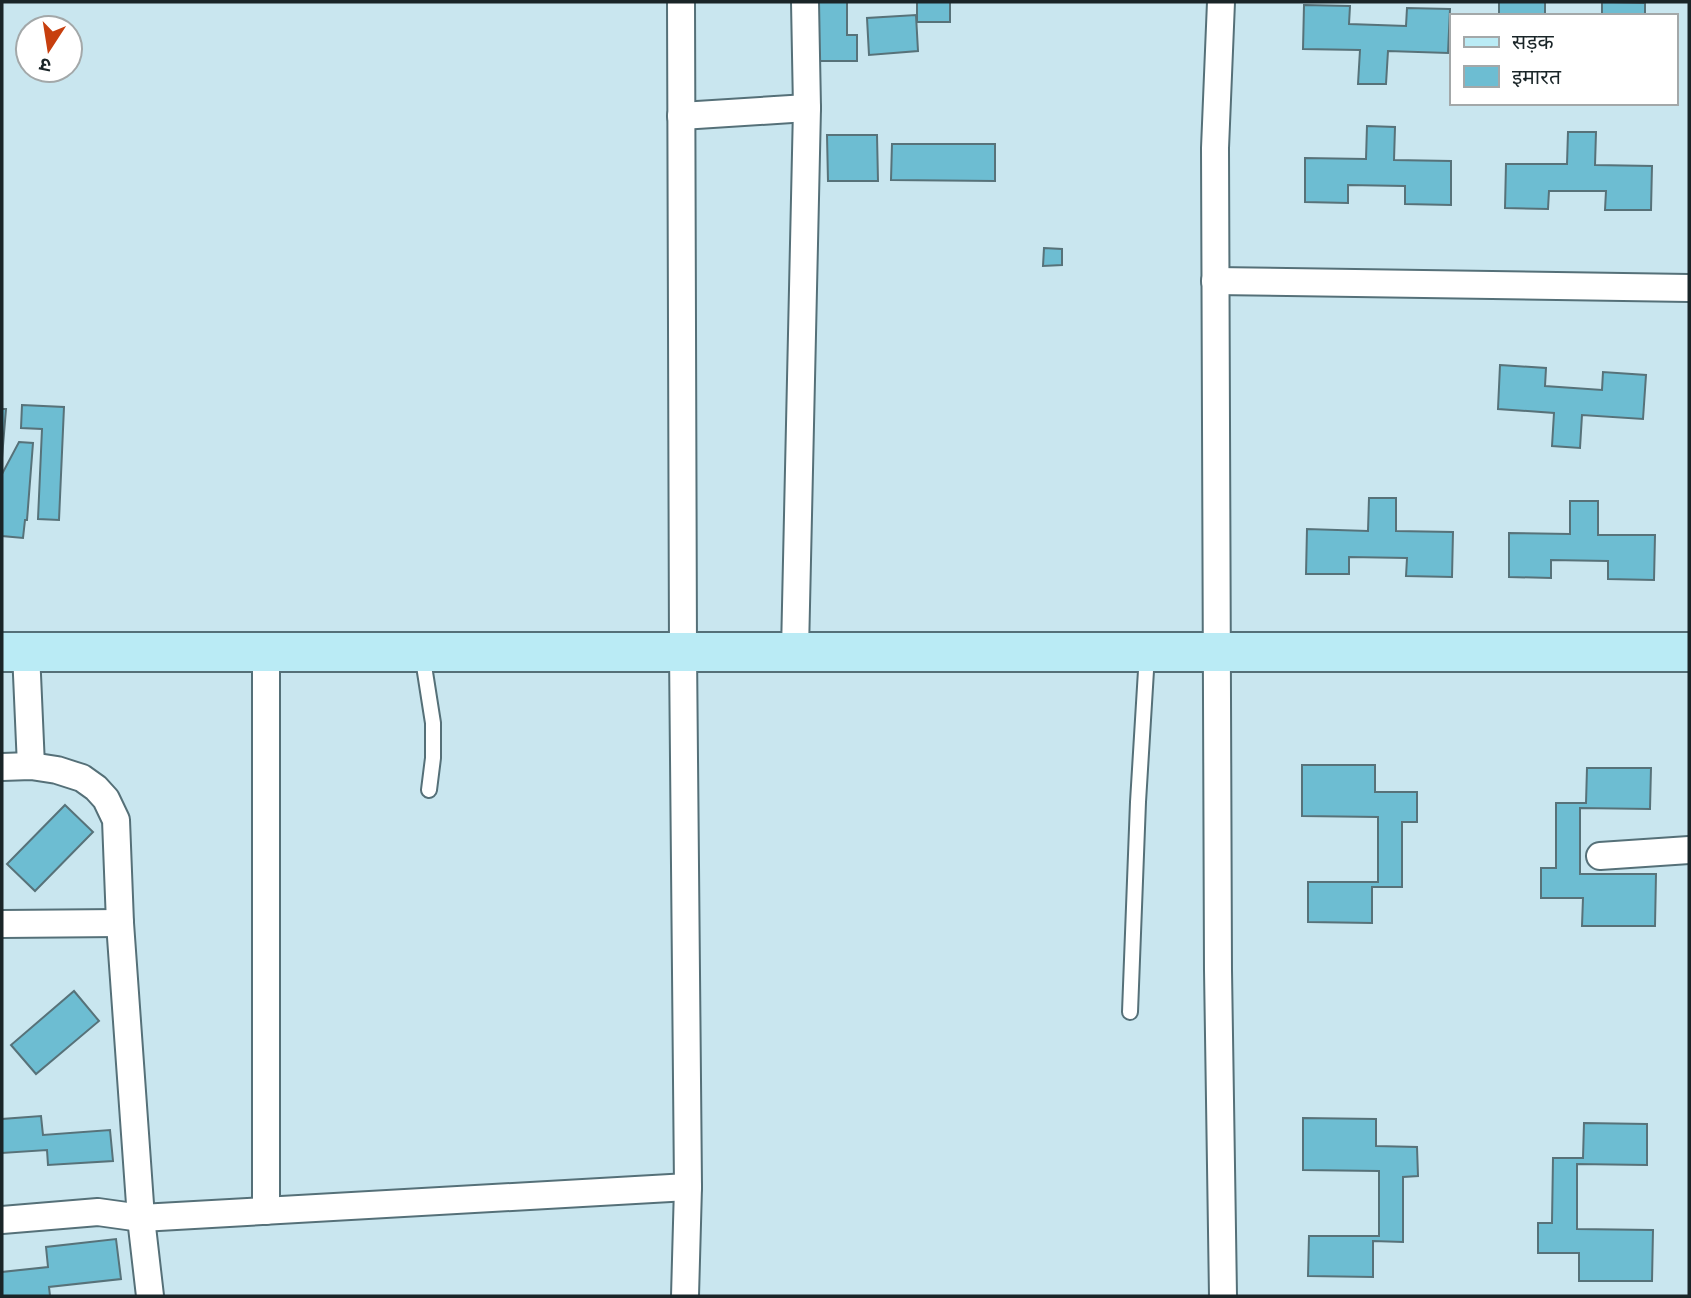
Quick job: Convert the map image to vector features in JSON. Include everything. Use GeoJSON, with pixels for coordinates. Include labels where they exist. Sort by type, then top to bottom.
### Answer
{"type":"FeatureCollection","features":[{"type":"Feature","properties":{"kind":"street"},"geometry":{"type":"LineString","coordinates":[[681,2],[682,651],[688,1187],[685,1296]]}},
{"type":"Feature","properties":{"kind":"street"},"geometry":{"type":"LineString","coordinates":[[795,651],[807,108],[805,2]]}},
{"type":"Feature","properties":{"kind":"street"},"geometry":{"type":"LineString","coordinates":[[1221,2],[1214,148],[1217,970],[1223,1296]]}},
{"type":"Feature","properties":{"kind":"street"},"geometry":{"type":"LineString","coordinates":[[681,116],[807,108]]}},
{"type":"Feature","properties":{"kind":"street"},"geometry":{"type":"LineString","coordinates":[[1215,281],[1689,288]]}},
{"type":"Feature","properties":{"kind":"street"},"geometry":{"type":"LineString","coordinates":[[266,651],[266,1211]]}},
{"type":"Feature","properties":{"kind":"street"},"geometry":{"type":"LineString","coordinates":[[31,766],[14,652],[1689,652]]}},
{"type":"Feature","properties":{"kind":"street"},"geometry":{"type":"LineString","coordinates":[[2,767],[31,766],[82,778],[106,799],[116,820],[141,1217],[150,1296]]}},
{"type":"Feature","properties":{"kind":"street"},"geometry":{"type":"LineString","coordinates":[[1600,856],[1689,850]]}},
{"type":"Feature","properties":{"kind":"street"},"geometry":{"type":"LineString","coordinates":[[2,924],[121,923]]}},
{"type":"Feature","properties":{"kind":"street"},"geometry":{"type":"LineString","coordinates":[[2,1220],[98,1212],[141,1217],[266,1211],[688,1187]]}},
{"type":"Feature","properties":{"kind":"lane"},"geometry":{"type":"LineString","coordinates":[[422,651],[433,723],[429,790]]}},
{"type":"Feature","properties":{"kind":"lane"},"geometry":{"type":"LineString","coordinates":[[1130,1012],[1147,651]]}},
{"type":"Feature","properties":{"kind":"building"},"geometry":{"type":"Polygon","coordinates":[[[811,2],[847,2],[847,35],[857,35],[857,61],[811,61],[811,2]]]}},
{"type":"Feature","properties":{"kind":"building"},"geometry":{"type":"Polygon","coordinates":[[[917,2],[950,2],[950,22],[917,22],[917,2]]]}},
{"type":"Feature","properties":{"kind":"building"},"geometry":{"type":"Polygon","coordinates":[[[1499,2],[1545,2],[1545,14],[1499,14],[1499,2]]]}},
{"type":"Feature","properties":{"kind":"building"},"geometry":{"type":"Polygon","coordinates":[[[1602,2],[1645,3],[1645,14],[1602,14],[1602,2]]]}},
{"type":"Feature","properties":{"kind":"building"},"geometry":{"type":"Polygon","coordinates":[[[1304,5],[1350,6],[1349,24],[1406,26],[1407,8],[1450,9],[1448,53],[1388,51],[1386,84],[1358,84],[1360,50],[1303,49],[1304,5]]]}},
{"type":"Feature","properties":{"kind":"building"},"geometry":{"type":"Polygon","coordinates":[[[916,15],[918,51],[869,55],[867,18],[916,15]]]}},
{"type":"Feature","properties":{"kind":"building"},"geometry":{"type":"Polygon","coordinates":[[[1367,126],[1395,127],[1394,160],[1451,161],[1451,205],[1405,204],[1405,186],[1348,185],[1348,203],[1305,202],[1305,158],[1366,159],[1367,126]]]}},
{"type":"Feature","properties":{"kind":"building"},"geometry":{"type":"Polygon","coordinates":[[[1568,132],[1596,132],[1595,165],[1652,166],[1651,210],[1605,210],[1606,191],[1549,191],[1548,209],[1505,208],[1506,164],[1567,164],[1568,132]]]}},
{"type":"Feature","properties":{"kind":"building"},"geometry":{"type":"Polygon","coordinates":[[[827,135],[877,135],[878,181],[828,181],[827,135]]]}},
{"type":"Feature","properties":{"kind":"building"},"geometry":{"type":"Polygon","coordinates":[[[892,144],[995,144],[995,181],[891,180],[892,144]]]}},
{"type":"Feature","properties":{"kind":"building"},"geometry":{"type":"Polygon","coordinates":[[[1044,248],[1062,249],[1062,265],[1043,266],[1044,248]]]}},
{"type":"Feature","properties":{"kind":"building"},"geometry":{"type":"Polygon","coordinates":[[[1500,365],[1546,368],[1545,386],[1602,390],[1603,372],[1646,375],[1643,419],[1582,415],[1580,448],[1552,446],[1554,413],[1498,409],[1500,365]]]}},
{"type":"Feature","properties":{"kind":"building"},"geometry":{"type":"Polygon","coordinates":[[[22,405],[64,407],[59,520],[38,519],[42,429],[21,428],[22,405]]]}},
{"type":"Feature","properties":{"kind":"building"},"geometry":{"type":"Polygon","coordinates":[[[2,409],[6,409],[2,458],[2,409]]]}},
{"type":"Feature","properties":{"kind":"building"},"geometry":{"type":"Polygon","coordinates":[[[19,442],[33,443],[23,538],[2,536],[2,474],[19,442]]]}},
{"type":"Feature","properties":{"kind":"building"},"geometry":{"type":"Polygon","coordinates":[[[1369,498],[1396,498],[1396,531],[1453,532],[1452,577],[1406,576],[1407,558],[1349,557],[1349,574],[1306,574],[1307,529],[1368,531],[1369,498]]]}},
{"type":"Feature","properties":{"kind":"building"},"geometry":{"type":"Polygon","coordinates":[[[1570,501],[1598,501],[1598,535],[1655,535],[1654,580],[1608,579],[1608,561],[1551,560],[1551,578],[1509,577],[1509,533],[1570,534],[1570,501]]]}},
{"type":"Feature","properties":{"kind":"building"},"geometry":{"type":"Polygon","coordinates":[[[1302,765],[1375,765],[1375,792],[1417,792],[1417,822],[1402,822],[1402,887],[1372,887],[1372,923],[1308,922],[1308,882],[1378,882],[1378,817],[1302,816],[1302,765]]]}},
{"type":"Feature","properties":{"kind":"building"},"geometry":{"type":"Polygon","coordinates":[[[1587,768],[1651,768],[1650,809],[1580,808],[1580,874],[1656,874],[1655,926],[1582,926],[1583,898],[1541,898],[1541,868],[1556,868],[1556,803],[1586,803],[1587,768]]]}},
{"type":"Feature","properties":{"kind":"building"},"geometry":{"type":"Polygon","coordinates":[[[65,805],[93,832],[35,891],[7,864],[65,805]]]}},
{"type":"Feature","properties":{"kind":"building"},"geometry":{"type":"Polygon","coordinates":[[[74,991],[99,1021],[36,1074],[11,1045],[74,991]]]}},
{"type":"Feature","properties":{"kind":"building"},"geometry":{"type":"Polygon","coordinates":[[[41,1116],[43,1135],[110,1130],[113,1161],[48,1165],[47,1150],[2,1153],[2,1119],[41,1116]]]}},
{"type":"Feature","properties":{"kind":"building"},"geometry":{"type":"Polygon","coordinates":[[[1303,1118],[1376,1119],[1376,1146],[1417,1147],[1418,1176],[1403,1177],[1403,1242],[1373,1241],[1373,1277],[1308,1276],[1309,1236],[1379,1236],[1379,1171],[1303,1170],[1303,1118]]]}},
{"type":"Feature","properties":{"kind":"building"},"geometry":{"type":"Polygon","coordinates":[[[1584,1123],[1647,1124],[1647,1165],[1577,1164],[1577,1229],[1653,1230],[1652,1281],[1579,1281],[1579,1253],[1538,1253],[1538,1223],[1552,1223],[1553,1158],[1583,1158],[1584,1123]]]}},
{"type":"Feature","properties":{"kind":"building"},"geometry":{"type":"Polygon","coordinates":[[[116,1239],[121,1279],[49,1287],[50,1296],[2,1296],[2,1272],[48,1267],[46,1247],[116,1239]]]}}]}
